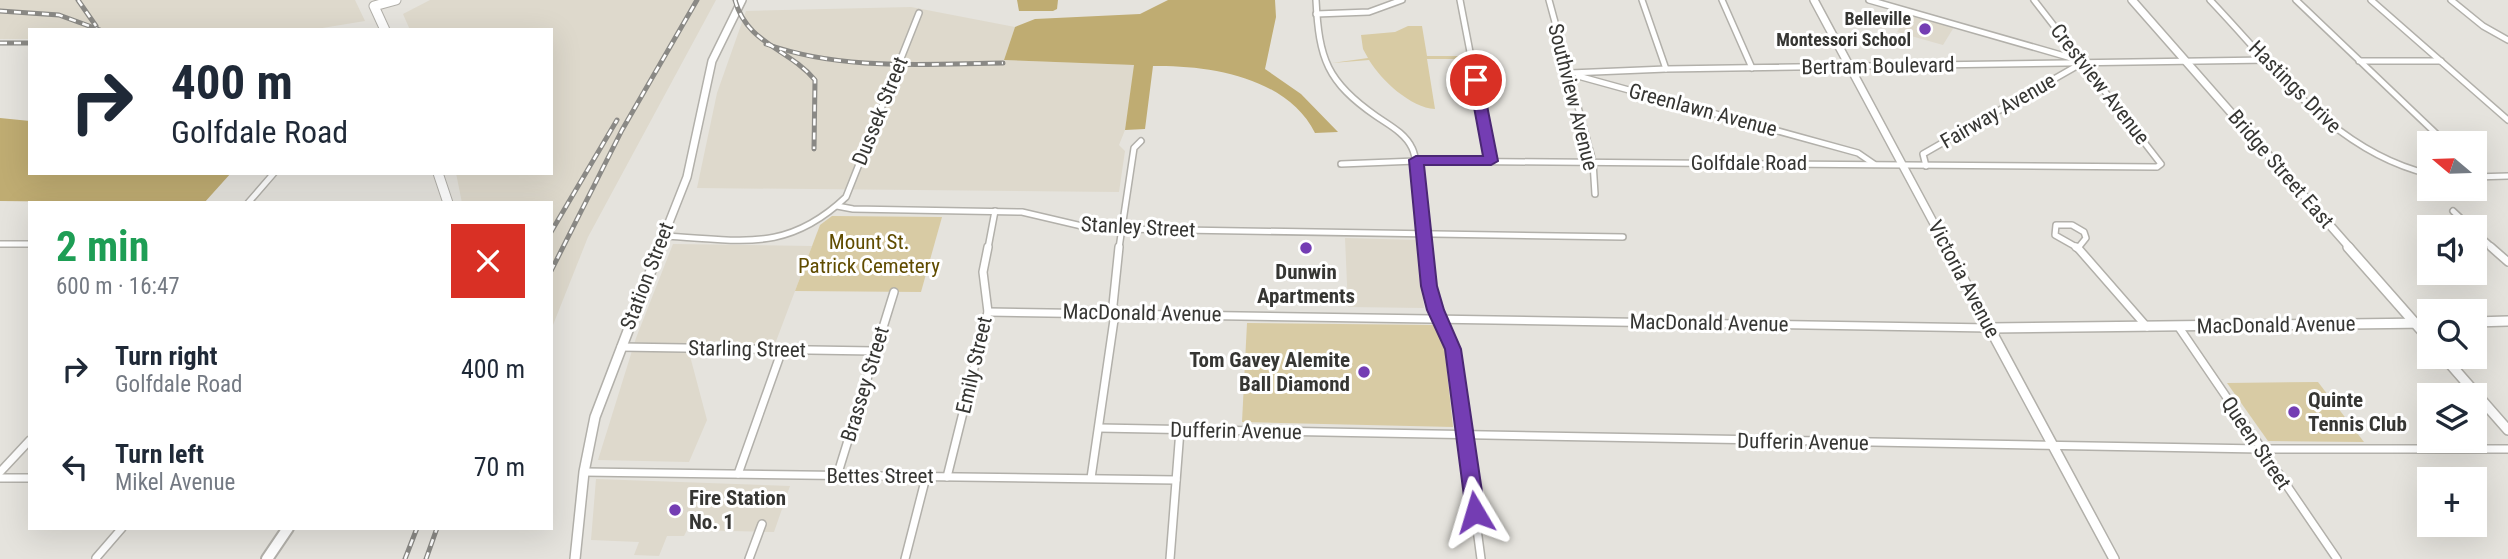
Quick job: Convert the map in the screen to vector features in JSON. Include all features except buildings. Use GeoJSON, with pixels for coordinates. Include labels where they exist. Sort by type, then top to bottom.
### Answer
{"type":"FeatureCollection","features":[{"type":"Feature","properties":{"kind":"main road"},"geometry":{"type":"LineString","coordinates":[[384,28],[373,3],[396,0]]}},
{"type":"Feature","properties":{"kind":"main road"},"geometry":{"type":"LineString","coordinates":[[439,175],[447,201]]}},
{"type":"Feature","properties":{"kind":"main road"},"geometry":{"type":"LineString","coordinates":[[267,559],[287,530]]}},
{"type":"Feature","properties":{"kind":"street","name":"Station Street"},"geometry":{"type":"LineString","coordinates":[[575,559],[584,472],[596,417],[662,236],[687,177],[712,61],[743,0]]}},
{"type":"Feature","properties":{"kind":"street"},"geometry":{"type":"LineString","coordinates":[[1316,0],[1319,52],[1328,72],[1350,98],[1405,137],[1411,144],[1416,160],[1429,286],[1453,349],[1481,559]]}},
{"type":"Feature","properties":{"kind":"street"},"geometry":{"type":"LineString","coordinates":[[1316,14],[1362,13],[1402,0]]}},
{"type":"Feature","properties":{"kind":"street"},"geometry":{"type":"LineString","coordinates":[[1460,0],[1491,161]]}},
{"type":"Feature","properties":{"kind":"street","name":"Southview Avenue"},"geometry":{"type":"LineString","coordinates":[[1549,0],[1593,162],[1595,194]]}},
{"type":"Feature","properties":{"kind":"street"},"geometry":{"type":"LineString","coordinates":[[1642,0],[1666,69]]}},
{"type":"Feature","properties":{"kind":"street"},"geometry":{"type":"LineString","coordinates":[[1722,0],[1752,68]]}},
{"type":"Feature","properties":{"kind":"street","name":"Victoria Avenue"},"geometry":{"type":"LineString","coordinates":[[1814,0],[2114,559]]}},
{"type":"Feature","properties":{"kind":"street"},"geometry":{"type":"LineString","coordinates":[[1868,0],[2084,62]]}},
{"type":"Feature","properties":{"kind":"street","name":"Crestview Avenue"},"geometry":{"type":"LineString","coordinates":[[2034,0],[2161,164],[2157,167]]}},
{"type":"Feature","properties":{"kind":"street","name":"Bridge Street East"},"geometry":{"type":"LineString","coordinates":[[2133,0],[2417,325]]}},
{"type":"Feature","properties":{"kind":"street","name":"Hastings Drive"},"geometry":{"type":"LineString","coordinates":[[2210,0],[2346,139],[2392,164],[2417,171]]}},
{"type":"Feature","properties":{"kind":"street"},"geometry":{"type":"LineString","coordinates":[[2296,0],[2433,131]]}},
{"type":"Feature","properties":{"kind":"street"},"geometry":{"type":"LineString","coordinates":[[2371,0],[2508,120]]}},
{"type":"Feature","properties":{"kind":"street"},"geometry":{"type":"LineString","coordinates":[[2451,0],[2483,26],[2508,40]]}},
{"type":"Feature","properties":{"kind":"street","name":"Dussek Street"},"geometry":{"type":"LineString","coordinates":[[837,206],[846,197],[919,13]]}},
{"type":"Feature","properties":{"kind":"street","name":"Bertram Boulevard"},"geometry":{"type":"LineString","coordinates":[[1570,73],[1666,69],[2268,60]]}},
{"type":"Feature","properties":{"kind":"street"},"geometry":{"type":"LineString","coordinates":[[2359,61],[2441,61]]}},
{"type":"Feature","properties":{"kind":"street","name":"Fairway Avenue"},"geometry":{"type":"LineString","coordinates":[[1926,166],[1923,154],[2084,62]]}},
{"type":"Feature","properties":{"kind":"street","name":"Greenlawn Avenue"},"geometry":{"type":"LineString","coordinates":[[1570,73],[1858,153],[1874,164]]}},
{"type":"Feature","properties":{"kind":"street"},"geometry":{"type":"LineString","coordinates":[[1091,478],[1115,313],[1113,305],[1121,229],[1134,148],[1141,141]]}},
{"type":"Feature","properties":{"kind":"street","name":"Golfdale Road"},"geometry":{"type":"LineString","coordinates":[[1341,163],[1416,160],[2157,167]]}},
{"type":"Feature","properties":{"kind":"street"},"geometry":{"type":"LineString","coordinates":[[250,201],[272,175]]}},
{"type":"Feature","properties":{"kind":"street"},"geometry":{"type":"LineString","coordinates":[[2487,177],[2507,177]]}},
{"type":"Feature","properties":{"kind":"street"},"geometry":{"type":"LineString","coordinates":[[662,236],[777,238],[796,232],[837,206]]}},
{"type":"Feature","properties":{"kind":"street","name":"Stanley Street"},"geometry":{"type":"LineString","coordinates":[[837,206],[853,209],[1022,212],[1086,227],[1121,229],[1623,237]]}},
{"type":"Feature","properties":{"kind":"street","name":"Emily Street"},"geometry":{"type":"LineString","coordinates":[[947,477],[988,312],[983,272],[995,211]]}},
{"type":"Feature","properties":{"kind":"street"},"geometry":{"type":"LineString","coordinates":[[2454,211],[2458,215]]}},
{"type":"Feature","properties":{"kind":"street"},"geometry":{"type":"LineString","coordinates":[[2078,248],[2085,238],[2084,232],[2072,225],[2056,225],[2055,235],[2078,248],[2147,327]]}},
{"type":"Feature","properties":{"kind":"street"},"geometry":{"type":"LineString","coordinates":[[2487,242],[2508,262]]}},
{"type":"Feature","properties":{"kind":"street"},"geometry":{"type":"LineString","coordinates":[[0,244],[28,244]]}},
{"type":"Feature","properties":{"kind":"street","name":"Brassey Street"},"geometry":{"type":"LineString","coordinates":[[837,476],[894,292]]}},
{"type":"Feature","properties":{"kind":"street","name":"MacDonald Avenue"},"geometry":{"type":"LineString","coordinates":[[988,312],[1990,328],[2415,323]]}},
{"type":"Feature","properties":{"kind":"street"},"geometry":{"type":"LineString","coordinates":[[2487,322],[2508,321]]}},
{"type":"Feature","properties":{"kind":"street","name":"Queen Street"},"geometry":{"type":"LineString","coordinates":[[2178,326],[2260,450],[2337,559]]}},
{"type":"Feature","properties":{"kind":"street","name":"Starling Street"},"geometry":{"type":"LineString","coordinates":[[620,347],[874,351]]}},
{"type":"Feature","properties":{"kind":"street"},"geometry":{"type":"LineString","coordinates":[[738,474],[782,350]]}},
{"type":"Feature","properties":{"kind":"street"},"geometry":{"type":"LineString","coordinates":[[2455,369],[2508,429]]}},
{"type":"Feature","properties":{"kind":"street","name":"Dufferin Avenue"},"geometry":{"type":"LineString","coordinates":[[1099,428],[2260,450],[2508,449]]}},
{"type":"Feature","properties":{"kind":"street"},"geometry":{"type":"LineString","coordinates":[[1170,559],[1180,430]]}},
{"type":"Feature","properties":{"kind":"street"},"geometry":{"type":"LineString","coordinates":[[0,475],[28,442]]}},
{"type":"Feature","properties":{"kind":"street","name":"Bettes Street"},"geometry":{"type":"LineString","coordinates":[[584,472],[1176,480]]}},
{"type":"Feature","properties":{"kind":"street"},"geometry":{"type":"LineString","coordinates":[[0,475],[28,478]]}},
{"type":"Feature","properties":{"kind":"street"},"geometry":{"type":"LineString","coordinates":[[905,559],[926,477]]}},
{"type":"Feature","properties":{"kind":"street"},"geometry":{"type":"LineString","coordinates":[[749,559],[761,524]]}},
{"type":"Feature","properties":{"kind":"street"},"geometry":{"type":"LineString","coordinates":[[96,558],[119,530]]}},
{"type":"Feature","properties":{"kind":"shaded area"},"geometry":{"type":"Polygon","coordinates":[[[0,0],[355,0],[365,21],[322,28],[28,28],[28,39],[0,39],[0,0]]]}},
{"type":"Feature","properties":{"kind":"shaded area"},"geometry":{"type":"Polygon","coordinates":[[[430,0],[716,0],[588,237],[553,325],[553,201],[462,201],[456,175],[553,175],[553,28],[409,28],[403,14],[430,0]]]}},
{"type":"Feature","properties":{"kind":"shaded area"},"geometry":{"type":"Polygon","coordinates":[[[1017,0],[1058,0],[1057,9],[1019,11],[1017,0]]]}},
{"type":"Feature","properties":{"kind":"shaded area"},"geometry":{"type":"Polygon","coordinates":[[[1168,0],[1275,0],[1276,17],[1265,69],[1301,94],[1338,132],[1315,133],[1302,114],[1286,99],[1244,78],[1175,66],[1153,66],[1145,129],[1125,130],[1134,65],[1004,60],[1015,27],[1035,19],[1140,14],[1168,0]]]}},
{"type":"Feature","properties":{"kind":"shaded area"},"geometry":{"type":"Polygon","coordinates":[[[911,7],[1015,27],[1004,60],[1135,65],[1125,130],[1119,145],[1125,151],[1119,192],[697,188],[717,93],[746,11],[911,7]]]}},
{"type":"Feature","properties":{"kind":"shaded area","name":"Belleville Montessori School"},"geometry":{"type":"Polygon","coordinates":[[[1908,14],[1954,27],[1943,45],[1897,32],[1908,14]]]}},
{"type":"Feature","properties":{"kind":"shaded area"},"geometry":{"type":"Polygon","coordinates":[[[0,118],[28,121],[28,175],[229,175],[206,201],[0,201],[0,118]]]}},
{"type":"Feature","properties":{"kind":"shaded area"},"geometry":{"type":"Polygon","coordinates":[[[1345,238],[1417,240],[1424,308],[1348,307],[1345,238]]]}},
{"type":"Feature","properties":{"kind":"shaded area"},"geometry":{"type":"Polygon","coordinates":[[[673,244],[812,246],[775,344],[696,342],[690,356],[707,420],[689,462],[598,460],[636,338],[673,244]]]}},
{"type":"Feature","properties":{"kind":"shaded area"},"geometry":{"type":"Polygon","coordinates":[[[596,479],[790,486],[774,532],[687,530],[684,536],[667,536],[659,556],[634,555],[639,542],[591,540],[596,479]]]}},
{"type":"Feature","properties":{"kind":"green space"},"geometry":{"type":"Polygon","coordinates":[[[1408,26],[1422,26],[1427,56],[1462,56],[1462,59],[1427,59],[1435,109],[1416,104],[1398,92],[1369,60],[1332,63],[1368,58],[1363,49],[1361,35],[1395,32],[1408,26]]]}},
{"type":"Feature","properties":{"kind":"green space","name":"Mount St. Patrick Cemetery"},"geometry":{"type":"Polygon","coordinates":[[[832,216],[942,217],[921,292],[795,291],[820,225],[832,216]]]}},
{"type":"Feature","properties":{"kind":"green space"},"geometry":{"type":"Polygon","coordinates":[[[1247,323],[1433,325],[1444,344],[1453,427],[1242,422],[1247,323]]]}},
{"type":"Feature","properties":{"kind":"green space","name":"Quinte Tennis Club"},"geometry":{"type":"Polygon","coordinates":[[[2318,382],[2364,442],[2268,441],[2227,383],[2318,382]]]}},
{"type":"Feature","properties":{"kind":"railway"},"geometry":{"type":"LineString","coordinates":[[78,0],[96,26]]}},
{"type":"Feature","properties":{"kind":"railway"},"geometry":{"type":"LineString","coordinates":[[553,267],[622,130],[697,0]]}},
{"type":"Feature","properties":{"kind":"railway"},"geometry":{"type":"LineString","coordinates":[[735,0],[749,27],[772,46]]}},
{"type":"Feature","properties":{"kind":"railway"},"geometry":{"type":"LineString","coordinates":[[0,11],[59,15],[95,28]]}},
{"type":"Feature","properties":{"kind":"railway"},"geometry":{"type":"LineString","coordinates":[[0,43],[28,43]]}},
{"type":"Feature","properties":{"kind":"railway"},"geometry":{"type":"LineString","coordinates":[[766,44],[772,46]]}},
{"type":"Feature","properties":{"kind":"railway"},"geometry":{"type":"LineString","coordinates":[[772,46],[795,53],[853,62],[913,65],[1003,63]]}},
{"type":"Feature","properties":{"kind":"railway"},"geometry":{"type":"LineString","coordinates":[[772,46],[815,80],[814,149]]}},
{"type":"Feature","properties":{"kind":"railway"},"geometry":{"type":"LineString","coordinates":[[553,229],[617,120]]}},
{"type":"Feature","properties":{"kind":"railway"},"geometry":{"type":"LineString","coordinates":[[405,559],[416,530]]}},
{"type":"Feature","properties":{"kind":"railway"},"geometry":{"type":"LineString","coordinates":[[426,559],[436,530]]}},
{"type":"Feature","properties":{"kind":"place","name":"Belleville Montessori School"},"geometry":{"type":"Point","coordinates":[1925,29]}},
{"type":"Feature","properties":{"kind":"place","name":"Dunwin Apartments"},"geometry":{"type":"Point","coordinates":[1306,248]}},
{"type":"Feature","properties":{"kind":"place","name":"Tom Gavey Alemite Ball Diamond"},"geometry":{"type":"Point","coordinates":[1364,372]}},
{"type":"Feature","properties":{"kind":"place","name":"Quinte Tennis Club"},"geometry":{"type":"Point","coordinates":[2294,412]}},
{"type":"Feature","properties":{"kind":"place","name":"Fire Station No. 1"},"geometry":{"type":"Point","coordinates":[675,510]}},
{"type":"Feature","properties":{"kind":"route"},"geometry":{"type":"LineString","coordinates":[[1475,512],[1453,349],[1432,300],[1429,286],[1416,160],[1491,161],[1476,80]]}}]}
